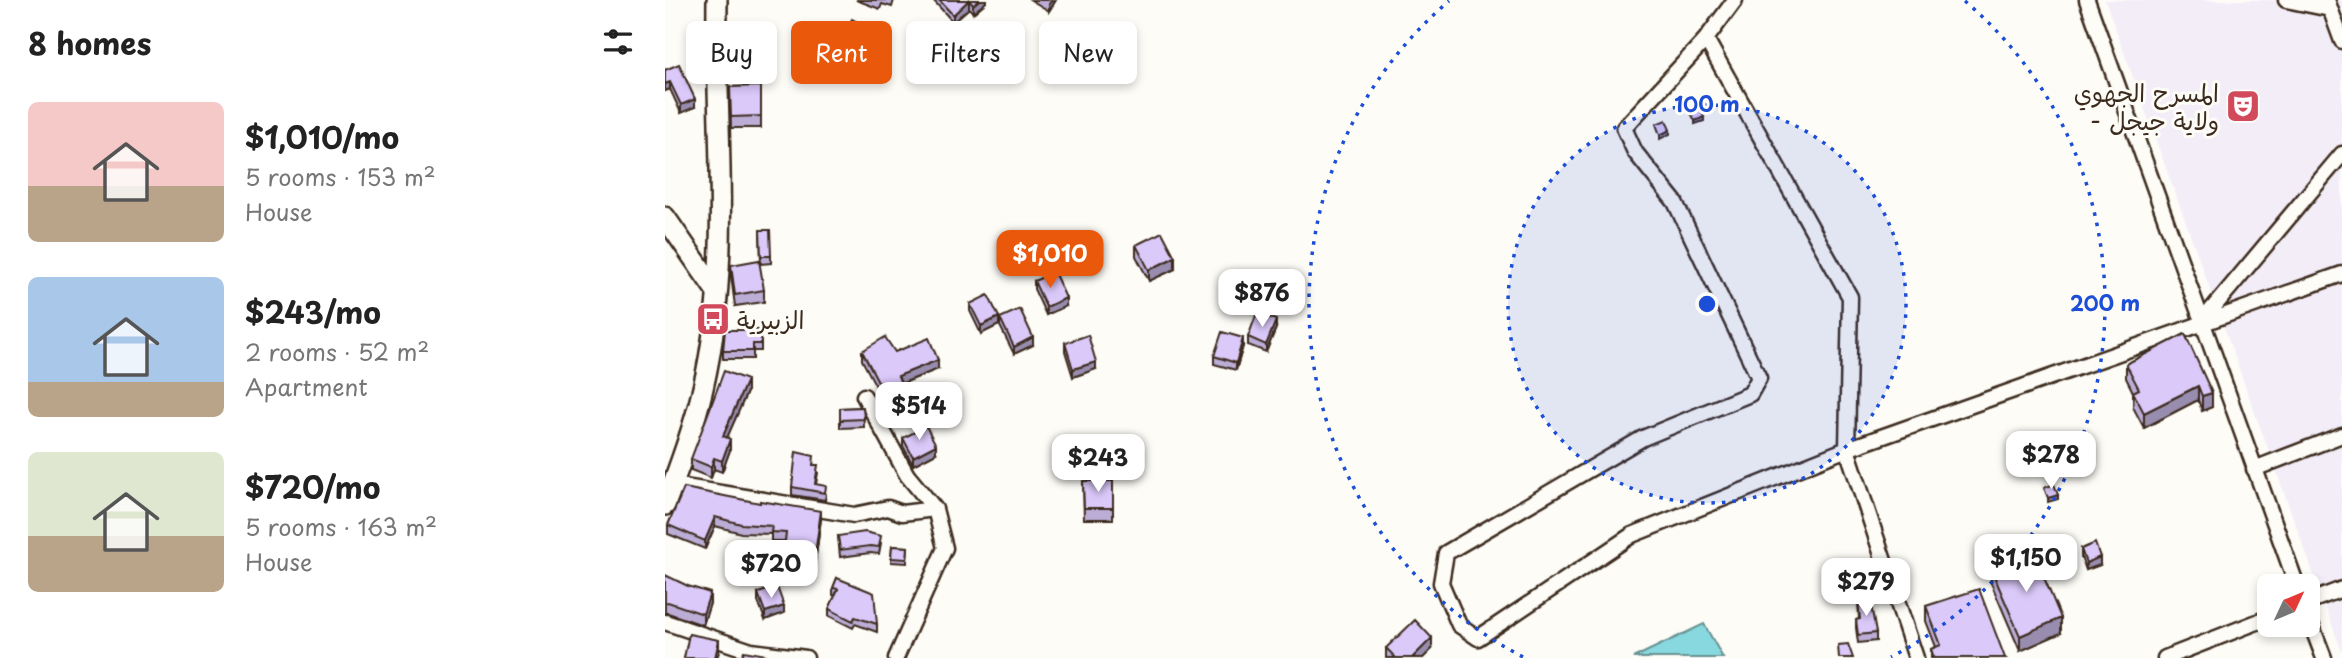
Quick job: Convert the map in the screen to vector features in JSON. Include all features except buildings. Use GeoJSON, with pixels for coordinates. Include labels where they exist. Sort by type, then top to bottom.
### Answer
{"type":"FeatureCollection","features":[{"type":"Feature","properties":{"kind":"main road"},"geometry":{"type":"LineString","coordinates":[[665,505],[703,389],[717,292],[721,199],[717,0]]}},
{"type":"Feature","properties":{"kind":"main road"},"geometry":{"type":"LineString","coordinates":[[665,217],[717,292]]}},
{"type":"Feature","properties":{"kind":"street"},"geometry":{"type":"LineString","coordinates":[[1735,0],[1706,39],[1624,128],[1635,152],[1675,202],[1759,379],[1750,394],[1643,438],[1446,553],[1441,583],[1459,625],[1478,638],[1632,535],[1847,449],[2342,274]]}},
{"type":"Feature","properties":{"kind":"street"},"geometry":{"type":"LineString","coordinates":[[2087,0],[2293,574]]}},
{"type":"Feature","properties":{"kind":"street"},"geometry":{"type":"LineString","coordinates":[[2286,0],[2333,9],[2342,41]]}},
{"type":"Feature","properties":{"kind":"street"},"geometry":{"type":"LineString","coordinates":[[1706,39],[1850,297],[1847,449],[1916,658]]}},
{"type":"Feature","properties":{"kind":"street"},"geometry":{"type":"LineString","coordinates":[[2201,322],[2342,155]]}},
{"type":"Feature","properties":{"kind":"street"},"geometry":{"type":"LineString","coordinates":[[865,396],[907,475],[935,509],[945,548],[896,658]]}},
{"type":"Feature","properties":{"kind":"street"},"geometry":{"type":"LineString","coordinates":[[2254,468],[2342,435]]}},
{"type":"Feature","properties":{"kind":"street"},"geometry":{"type":"LineString","coordinates":[[673,485],[854,515],[888,508],[902,513],[935,509]]}},
{"type":"Feature","properties":{"kind":"street"},"geometry":{"type":"LineString","coordinates":[[2321,597],[2342,589]]}},
{"type":"Feature","properties":{"kind":"street"},"geometry":{"type":"LineString","coordinates":[[665,622],[751,651],[806,658]]}},
{"type":"Feature","properties":{"kind":"street"},"geometry":{"type":"LineString","coordinates":[[2165,658],[2257,622]]}},
{"type":"Feature","properties":{"kind":"street"},"geometry":{"type":"LineString","coordinates":[[2316,637],[2324,658]]}},
{"type":"Feature","properties":{"kind":"shaded area"},"geometry":{"type":"Polygon","coordinates":[[[2105,0],[2342,0],[2342,652],[2321,594],[2321,574],[2314,574],[2105,0]]]}},
{"type":"Feature","properties":{"kind":"water"},"geometry":{"type":"Polygon","coordinates":[[[1704,624],[1723,658],[1633,658],[1704,624]]]}},
{"type":"Feature","properties":{"kind":"place","name":"المسرح الجهوي - ولاية جيجل"},"geometry":{"type":"Point","coordinates":[2243,106]}},
{"type":"Feature","properties":{"kind":"place","name":"الزبيرية"},"geometry":{"type":"Point","coordinates":[713,319]}}]}
